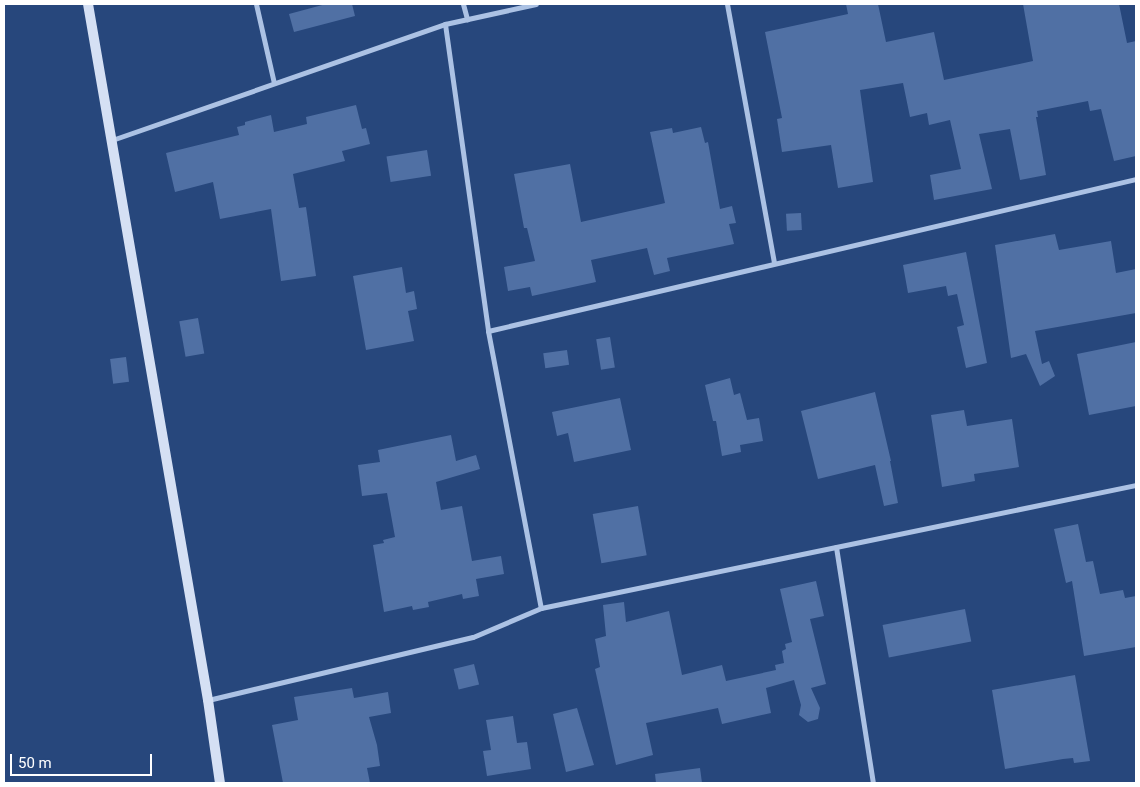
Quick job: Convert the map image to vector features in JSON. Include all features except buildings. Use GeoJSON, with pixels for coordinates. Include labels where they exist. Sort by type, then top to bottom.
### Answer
{"type":"FeatureCollection","features":[{"type":"Feature","properties":{"kind":"street"},"geometry":{"type":"LineString","coordinates":[[88,4],[208,700],[220,783]]}},
{"type":"Feature","properties":{"kind":"street"},"geometry":{"type":"LineString","coordinates":[[256,4],[274,84]]}},
{"type":"Feature","properties":{"kind":"street"},"geometry":{"type":"LineString","coordinates":[[463,4],[467,19]]}},
{"type":"Feature","properties":{"kind":"street"},"geometry":{"type":"LineString","coordinates":[[112,140],[445,24],[536,4]]}},
{"type":"Feature","properties":{"kind":"street"},"geometry":{"type":"LineString","coordinates":[[726,4],[774,263]]}},
{"type":"Feature","properties":{"kind":"street"},"geometry":{"type":"LineString","coordinates":[[445,24],[488,331],[541,608]]}},
{"type":"Feature","properties":{"kind":"street"},"geometry":{"type":"LineString","coordinates":[[488,331],[1136,179]]}},
{"type":"Feature","properties":{"kind":"street"},"geometry":{"type":"LineString","coordinates":[[208,700],[473,637],[541,608],[1136,485]]}},
{"type":"Feature","properties":{"kind":"street"},"geometry":{"type":"LineString","coordinates":[[836,547],[873,783]]}}]}
